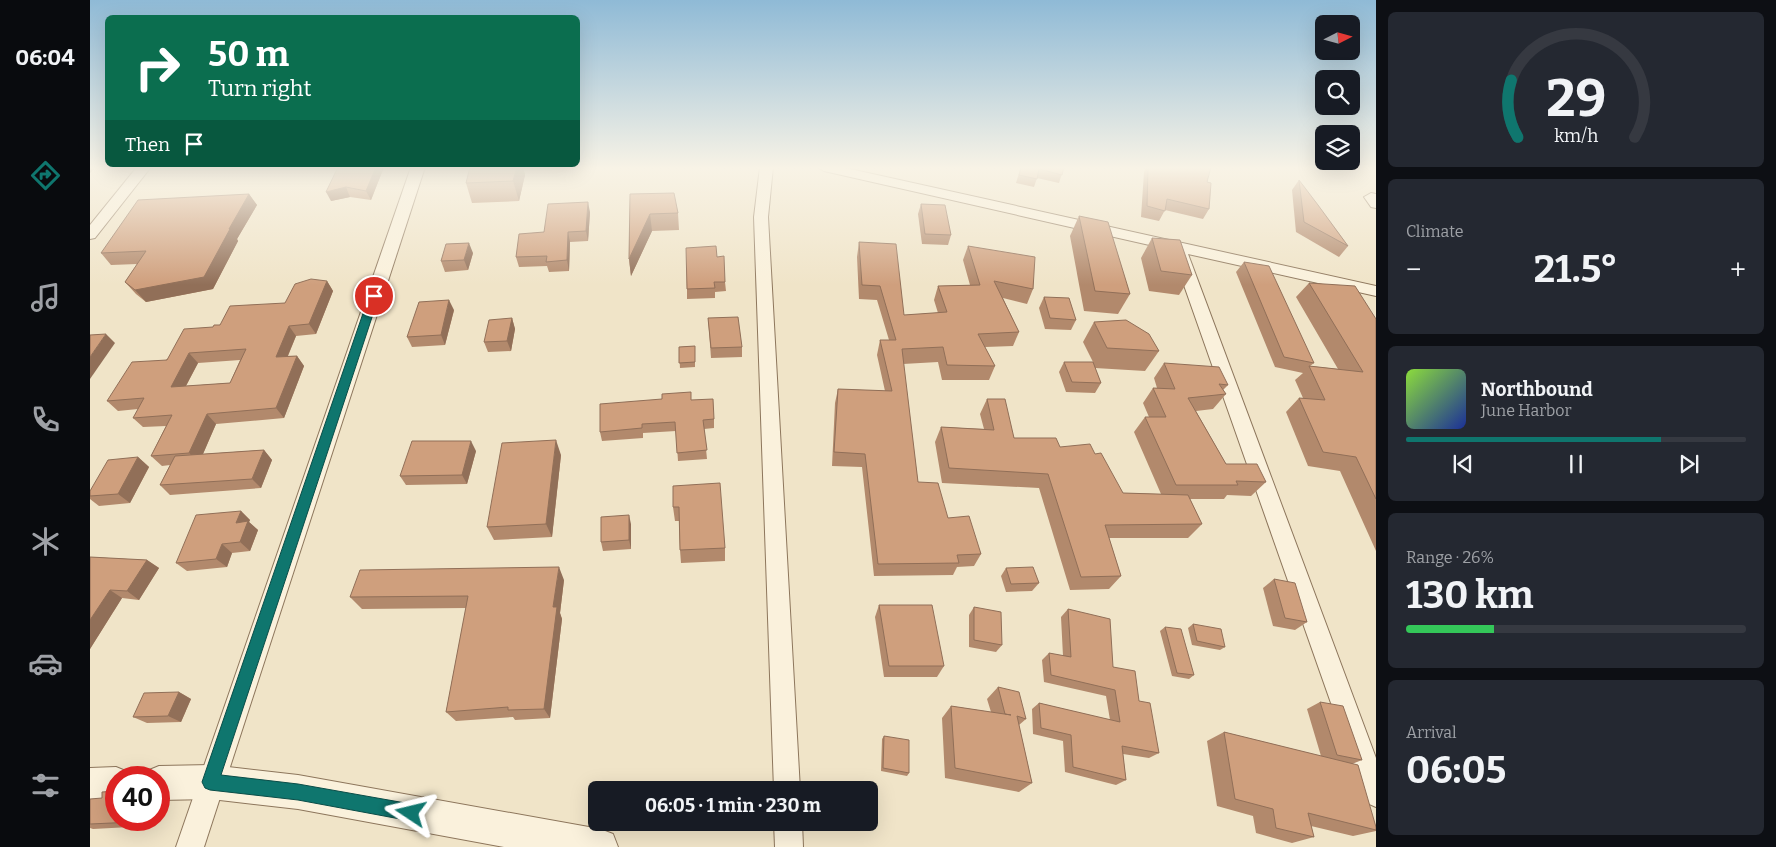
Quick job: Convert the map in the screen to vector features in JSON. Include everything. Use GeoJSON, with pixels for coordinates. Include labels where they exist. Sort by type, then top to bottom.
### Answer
{"type":"FeatureCollection","features":[{"type":"Feature","properties":{"kind":"street"},"geometry":{"type":"LineString","coordinates":[[90,235],[113,207]]}},
{"type":"Feature","properties":{"kind":"street"},"geometry":{"type":"LineString","coordinates":[[190,847],[210,782],[405,207]]}},
{"type":"Feature","properties":{"kind":"street"},"geometry":{"type":"LineString","coordinates":[[762,207],[787,781]]}},
{"type":"Feature","properties":{"kind":"street"},"geometry":{"type":"LineString","coordinates":[[999,207],[1376,291]]}},
{"type":"Feature","properties":{"kind":"street"},"geometry":{"type":"LineString","coordinates":[[1179,247],[1242,427],[1376,794]]}},
{"type":"Feature","properties":{"kind":"street"},"geometry":{"type":"LineString","coordinates":[[170,783],[210,782],[298,792],[600,847]]}},
{"type":"Feature","properties":{"kind":"street"},"geometry":{"type":"LineString","coordinates":[[90,785],[105,784]]}},
{"type":"Feature","properties":{"kind":"street"},"geometry":{"type":"LineString","coordinates":[[788,831],[789,847]]}},
{"type":"Feature","properties":{"kind":"building"},"geometry":{"type":"Polygon","coordinates":[[[133,207],[242,207],[204,277],[135,290],[125,282],[146,251],[101,253],[133,207]]]}},
{"type":"Feature","properties":{"kind":"building"},"geometry":{"type":"Polygon","coordinates":[[[548,207],[588,207],[586,231],[568,232],[567,260],[546,262],[547,256],[516,257],[519,234],[544,232],[548,207]]]}},
{"type":"Feature","properties":{"kind":"building"},"geometry":{"type":"Polygon","coordinates":[[[630,207],[677,207],[678,213],[650,214],[629,259],[630,207]]]}},
{"type":"Feature","properties":{"kind":"building"},"geometry":{"type":"Polygon","coordinates":[[[921,207],[945,207],[951,235],[925,234],[921,207]]]}},
{"type":"Feature","properties":{"kind":"building"},"geometry":{"type":"Polygon","coordinates":[[[1149,207],[1166,207],[1165,211],[1149,207]]]}},
{"type":"Feature","properties":{"kind":"building"},"geometry":{"type":"Polygon","coordinates":[[[1302,207],[1319,207],[1348,246],[1304,222],[1302,207]]]}},
{"type":"Feature","properties":{"kind":"building"},"geometry":{"type":"Polygon","coordinates":[[[1079,216],[1108,222],[1130,294],[1095,291],[1079,216]]]}},
{"type":"Feature","properties":{"kind":"building"},"geometry":{"type":"Polygon","coordinates":[[[1152,238],[1180,240],[1192,275],[1161,271],[1152,238]]]}},
{"type":"Feature","properties":{"kind":"building"},"geometry":{"type":"Polygon","coordinates":[[[859,242],[896,244],[904,315],[947,312],[938,286],[980,285],[968,246],[1035,257],[1033,289],[994,281],[1019,332],[978,334],[995,366],[947,365],[943,347],[902,349],[918,482],[938,483],[948,518],[969,516],[981,554],[957,555],[959,563],[878,564],[865,454],[834,452],[838,389],[892,391],[880,340],[896,340],[880,286],[862,285],[859,242]]]}},
{"type":"Feature","properties":{"kind":"building"},"geometry":{"type":"Polygon","coordinates":[[[469,243],[464,260],[441,261],[446,244],[469,243]]]}},
{"type":"Feature","properties":{"kind":"building"},"geometry":{"type":"Polygon","coordinates":[[[716,246],[717,257],[724,256],[725,282],[714,282],[715,288],[687,289],[686,248],[716,246]]]}},
{"type":"Feature","properties":{"kind":"building"},"geometry":{"type":"Polygon","coordinates":[[[1244,262],[1269,266],[1314,363],[1284,357],[1244,262]]]}},
{"type":"Feature","properties":{"kind":"building"},"geometry":{"type":"Polygon","coordinates":[[[311,279],[327,281],[309,324],[289,326],[276,357],[297,356],[276,408],[207,414],[189,453],[151,456],[172,415],[133,418],[144,398],[107,401],[132,362],[167,360],[184,329],[220,325],[230,306],[285,303],[295,284],[311,279]],[[246,349],[189,353],[171,387],[230,383],[246,349]]]}},
{"type":"Feature","properties":{"kind":"building"},"geometry":{"type":"Polygon","coordinates":[[[1309,283],[1355,286],[1376,319],[1376,499],[1356,457],[1323,452],[1299,398],[1325,400],[1309,366],[1363,372],[1309,283]]]}},
{"type":"Feature","properties":{"kind":"building"},"geometry":{"type":"Polygon","coordinates":[[[1044,297],[1069,298],[1076,320],[1050,318],[1044,297]]]}},
{"type":"Feature","properties":{"kind":"building"},"geometry":{"type":"Polygon","coordinates":[[[449,300],[441,335],[407,337],[419,302],[449,300]]]}},
{"type":"Feature","properties":{"kind":"building"},"geometry":{"type":"Polygon","coordinates":[[[738,317],[742,347],[711,348],[708,318],[738,317]]]}},
{"type":"Feature","properties":{"kind":"building"},"geometry":{"type":"Polygon","coordinates":[[[512,318],[507,341],[484,342],[489,320],[512,318]]]}},
{"type":"Feature","properties":{"kind":"building"},"geometry":{"type":"Polygon","coordinates":[[[1126,320],[1149,334],[1159,351],[1107,348],[1094,322],[1126,320]]]}},
{"type":"Feature","properties":{"kind":"building"},"geometry":{"type":"Polygon","coordinates":[[[106,334],[90,357],[90,335],[106,334]]]}},
{"type":"Feature","properties":{"kind":"building"},"geometry":{"type":"Polygon","coordinates":[[[695,346],[695,362],[679,363],[679,347],[695,346]]]}},
{"type":"Feature","properties":{"kind":"building"},"geometry":{"type":"Polygon","coordinates":[[[1064,362],[1093,362],[1101,383],[1072,382],[1064,362]]]}},
{"type":"Feature","properties":{"kind":"building"},"geometry":{"type":"Polygon","coordinates":[[[1164,363],[1219,367],[1228,385],[1219,384],[1226,394],[1188,398],[1226,464],[1257,464],[1266,482],[1236,481],[1238,485],[1176,485],[1145,417],[1166,417],[1153,388],[1175,389],[1164,363]]]}},
{"type":"Feature","properties":{"kind":"building"},"geometry":{"type":"Polygon","coordinates":[[[691,392],[691,400],[713,399],[714,419],[703,420],[707,450],[677,453],[675,422],[642,424],[642,428],[600,432],[600,404],[662,399],[662,394],[691,392]]]}},
{"type":"Feature","properties":{"kind":"building"},"geometry":{"type":"Polygon","coordinates":[[[987,399],[1005,399],[1014,438],[1056,438],[1060,447],[1090,444],[1095,454],[1101,453],[1123,493],[1188,495],[1202,524],[1105,525],[1121,576],[1081,577],[1048,474],[949,468],[941,427],[994,430],[987,399]]]}},
{"type":"Feature","properties":{"kind":"building"},"geometry":{"type":"Polygon","coordinates":[[[556,440],[546,524],[487,527],[502,443],[556,440]]]}},
{"type":"Feature","properties":{"kind":"building"},"geometry":{"type":"Polygon","coordinates":[[[412,441],[471,441],[462,475],[400,476],[412,441]]]}},
{"type":"Feature","properties":{"kind":"building"},"geometry":{"type":"Polygon","coordinates":[[[264,450],[252,479],[160,485],[175,456],[264,450]]]}},
{"type":"Feature","properties":{"kind":"building"},"geometry":{"type":"Polygon","coordinates":[[[138,457],[118,494],[90,496],[90,491],[108,460],[138,457]]]}},
{"type":"Feature","properties":{"kind":"building"},"geometry":{"type":"Polygon","coordinates":[[[720,483],[725,548],[680,550],[679,507],[673,507],[673,486],[720,483]]]}},
{"type":"Feature","properties":{"kind":"building"},"geometry":{"type":"Polygon","coordinates":[[[241,511],[236,523],[248,521],[240,542],[222,544],[216,559],[176,563],[196,515],[241,511]]]}},
{"type":"Feature","properties":{"kind":"building"},"geometry":{"type":"Polygon","coordinates":[[[629,515],[629,540],[601,542],[601,517],[629,515]]]}},
{"type":"Feature","properties":{"kind":"building"},"geometry":{"type":"Polygon","coordinates":[[[90,557],[147,560],[127,591],[110,590],[90,620],[90,557]]]}},
{"type":"Feature","properties":{"kind":"building"},"geometry":{"type":"Polygon","coordinates":[[[559,567],[553,607],[557,607],[544,709],[508,710],[508,707],[446,712],[468,596],[350,597],[360,570],[559,567]]]}},
{"type":"Feature","properties":{"kind":"building"},"geometry":{"type":"Polygon","coordinates":[[[1033,567],[1039,583],[1011,584],[1006,568],[1033,567]]]}},
{"type":"Feature","properties":{"kind":"building"},"geometry":{"type":"Polygon","coordinates":[[[1274,579],[1295,583],[1307,622],[1285,618],[1274,579]]]}},
{"type":"Feature","properties":{"kind":"building"},"geometry":{"type":"Polygon","coordinates":[[[879,605],[932,605],[944,666],[889,666],[879,605]]]}},
{"type":"Feature","properties":{"kind":"building"},"geometry":{"type":"Polygon","coordinates":[[[974,607],[1001,612],[1002,645],[974,640],[974,607]]]}},
{"type":"Feature","properties":{"kind":"building"},"geometry":{"type":"Polygon","coordinates":[[[1068,609],[1110,619],[1113,667],[1135,671],[1139,701],[1150,703],[1159,753],[1122,746],[1126,780],[1073,767],[1071,735],[1041,728],[1039,703],[1120,722],[1115,690],[1051,675],[1049,653],[1071,657],[1068,609]]]}},
{"type":"Feature","properties":{"kind":"building"},"geometry":{"type":"Polygon","coordinates":[[[1193,624],[1221,629],[1225,647],[1197,641],[1193,624]]]}},
{"type":"Feature","properties":{"kind":"building"},"geometry":{"type":"Polygon","coordinates":[[[1165,627],[1181,629],[1194,675],[1177,673],[1165,627]]]}},
{"type":"Feature","properties":{"kind":"building"},"geometry":{"type":"Polygon","coordinates":[[[998,687],[1019,692],[1026,719],[1017,716],[1032,783],[955,768],[951,706],[1011,715],[1005,714],[998,687]]]}},
{"type":"Feature","properties":{"kind":"building"},"geometry":{"type":"Polygon","coordinates":[[[179,692],[168,716],[133,717],[144,693],[179,692]]]}},
{"type":"Feature","properties":{"kind":"building"},"geometry":{"type":"Polygon","coordinates":[[[1320,702],[1343,706],[1362,760],[1337,755],[1320,702]]]}},
{"type":"Feature","properties":{"kind":"building"},"geometry":{"type":"Polygon","coordinates":[[[1224,732],[1358,765],[1376,830],[1308,813],[1314,837],[1276,828],[1273,809],[1235,799],[1224,732]]]}},
{"type":"Feature","properties":{"kind":"building"},"geometry":{"type":"Polygon","coordinates":[[[884,736],[909,740],[909,773],[883,768],[884,736]]]}},
{"type":"Feature","properties":{"kind":"building"},"geometry":{"type":"Polygon","coordinates":[[[102,792],[105,792],[105,823],[90,824],[90,799],[102,798],[102,792]]]}},
{"type":"Feature","properties":{"kind":"route"},"geometry":{"type":"LineString","coordinates":[[374,296],[210,782],[298,792],[411,813]]}}]}
